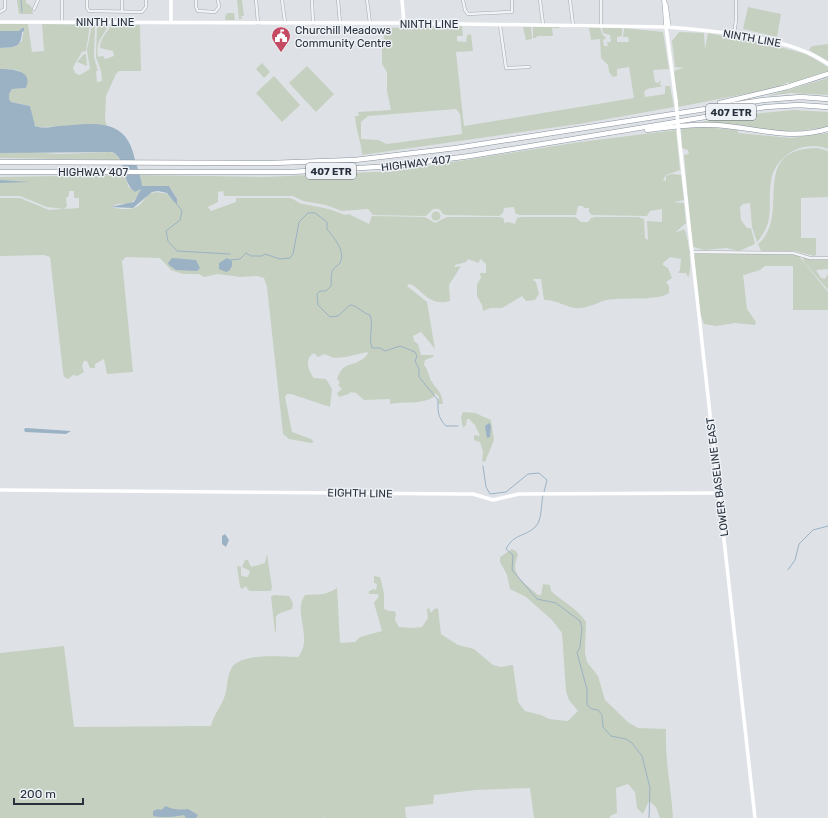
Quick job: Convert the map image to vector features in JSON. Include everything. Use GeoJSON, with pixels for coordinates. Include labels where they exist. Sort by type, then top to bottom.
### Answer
{"type":"FeatureCollection","features":[{"type":"Feature","properties":{"kind":"highway"},"geometry":{"type":"LineString","coordinates":[[671,114],[745,98],[828,76]]}},
{"type":"Feature","properties":{"kind":"highway","name":"HIGHWAY 407"},"geometry":{"type":"LineString","coordinates":[[0,162],[284,163],[355,160],[456,148],[671,114],[784,98],[812,97],[828,99]]}},
{"type":"Feature","properties":{"kind":"highway","name":"HIGHWAY 407"},"geometry":{"type":"LineString","coordinates":[[0,172],[291,172],[394,166],[470,156],[766,107],[799,105],[828,107]]}},
{"type":"Feature","properties":{"kind":"highway"},"geometry":{"type":"LineString","coordinates":[[635,129],[643,130],[714,125],[771,134],[792,135],[812,133],[828,129]]}},
{"type":"Feature","properties":{"kind":"main road"},"geometry":{"type":"LineString","coordinates":[[171,0],[171,22]]}},
{"type":"Feature","properties":{"kind":"main road"},"geometry":{"type":"LineString","coordinates":[[402,0],[404,23]]}},
{"type":"Feature","properties":{"kind":"main road","name":"LOWER BASELINE EAST"},"geometry":{"type":"LineString","coordinates":[[664,0],[755,818]]}},
{"type":"Feature","properties":{"kind":"main road","name":"NINTH LINE"},"geometry":{"type":"LineString","coordinates":[[0,22],[543,24],[667,27],[734,35],[791,46],[811,53],[828,64]]}},
{"type":"Feature","properties":{"kind":"main road","name":"EIGHTH LINE"},"geometry":{"type":"LineString","coordinates":[[0,490],[473,494],[493,500],[514,495],[542,493],[719,494]]}},
{"type":"Feature","properties":{"kind":"street"},"geometry":{"type":"LineString","coordinates":[[0,12],[5,9],[5,0]]}},
{"type":"Feature","properties":{"kind":"street"},"geometry":{"type":"LineString","coordinates":[[34,9],[38,0]]}},
{"type":"Feature","properties":{"kind":"street"},"geometry":{"type":"LineString","coordinates":[[62,0],[62,22]]}},
{"type":"Feature","properties":{"kind":"street"},"geometry":{"type":"LineString","coordinates":[[86,0],[86,8],[89,11],[122,12],[142,12],[146,7],[146,0]]}},
{"type":"Feature","properties":{"kind":"street"},"geometry":{"type":"LineString","coordinates":[[122,0],[122,12]]}},
{"type":"Feature","properties":{"kind":"street"},"geometry":{"type":"LineString","coordinates":[[196,0],[196,7],[198,11],[215,12],[219,7],[218,0]]}},
{"type":"Feature","properties":{"kind":"street"},"geometry":{"type":"LineString","coordinates":[[256,0],[258,23]]}},
{"type":"Feature","properties":{"kind":"street"},"geometry":{"type":"LineString","coordinates":[[282,0],[285,23]]}},
{"type":"Feature","properties":{"kind":"street"},"geometry":{"type":"LineString","coordinates":[[312,0],[313,23]]}},
{"type":"Feature","properties":{"kind":"street"},"geometry":{"type":"LineString","coordinates":[[338,0],[340,23]]}},
{"type":"Feature","properties":{"kind":"street"},"geometry":{"type":"LineString","coordinates":[[367,0],[370,24]]}},
{"type":"Feature","properties":{"kind":"street"},"geometry":{"type":"LineString","coordinates":[[464,0],[465,10],[468,14],[512,12],[512,0]]}},
{"type":"Feature","properties":{"kind":"street"},"geometry":{"type":"LineString","coordinates":[[540,0],[543,24]]}},
{"type":"Feature","properties":{"kind":"street"},"geometry":{"type":"LineString","coordinates":[[570,0],[573,25]]}},
{"type":"Feature","properties":{"kind":"street"},"geometry":{"type":"LineString","coordinates":[[601,0],[601,25]]}},
{"type":"Feature","properties":{"kind":"street"},"geometry":{"type":"LineString","coordinates":[[734,35],[736,0]]}},
{"type":"Feature","properties":{"kind":"street"},"geometry":{"type":"LineString","coordinates":[[500,24],[506,68],[529,67]]}},
{"type":"Feature","properties":{"kind":"street"},"geometry":{"type":"LineString","coordinates":[[691,252],[793,253],[810,258],[828,258]]}},
{"type":"Feature","properties":{"kind":"green space"},"geometry":{"type":"Polygon","coordinates":[[[17,0],[26,0],[26,3],[31,6],[33,14],[19,14],[17,0]]]}},
{"type":"Feature","properties":{"kind":"green space"},"geometry":{"type":"Polygon","coordinates":[[[237,0],[242,0],[244,16],[241,16],[242,19],[239,19],[237,0]]]}},
{"type":"Feature","properties":{"kind":"green space"},"geometry":{"type":"Polygon","coordinates":[[[748,7],[781,14],[777,37],[743,29],[748,7]]]}},
{"type":"Feature","properties":{"kind":"green space"},"geometry":{"type":"Polygon","coordinates":[[[226,13],[226,16],[227,13],[234,13],[235,20],[225,20],[226,13]]]}},
{"type":"Feature","properties":{"kind":"green space"},"geometry":{"type":"Polygon","coordinates":[[[0,24],[28,24],[32,52],[44,51],[42,24],[90,25],[86,51],[82,52],[73,67],[75,73],[80,75],[90,69],[87,50],[92,25],[95,25],[94,57],[98,71],[96,71],[97,82],[102,81],[101,71],[96,57],[97,25],[108,26],[100,40],[98,46],[98,57],[103,56],[105,59],[114,56],[113,51],[100,48],[102,38],[111,25],[140,25],[141,71],[119,71],[116,74],[106,96],[105,120],[107,126],[37,127],[33,123],[30,106],[11,102],[9,99],[9,94],[12,89],[26,88],[27,85],[25,75],[17,70],[0,69],[0,48],[15,47],[22,41],[24,28],[19,31],[0,31],[0,24]]]}},
{"type":"Feature","properties":{"kind":"green space"},"geometry":{"type":"Polygon","coordinates":[[[462,26],[463,36],[457,36],[457,41],[466,42],[467,35],[471,34],[473,51],[456,52],[464,126],[634,98],[629,67],[617,69],[617,76],[613,77],[609,72],[608,65],[601,58],[600,39],[591,40],[589,28],[563,27],[600,27],[602,34],[606,38],[603,40],[604,46],[608,46],[607,42],[611,42],[610,35],[603,33],[602,27],[622,28],[622,36],[617,37],[617,42],[629,42],[628,37],[623,37],[624,28],[663,32],[669,69],[653,70],[655,82],[658,83],[661,80],[660,85],[663,86],[647,89],[644,92],[645,97],[665,94],[665,86],[670,86],[674,107],[585,123],[362,155],[355,116],[359,116],[358,112],[391,110],[387,91],[387,72],[382,64],[382,47],[386,28],[462,26]],[[456,109],[368,116],[361,122],[361,139],[378,140],[387,144],[462,134],[460,114],[456,109]]]}},
{"type":"Feature","properties":{"kind":"green space"},"geometry":{"type":"Polygon","coordinates":[[[523,27],[531,27],[532,39],[526,40],[523,27]]]}},
{"type":"Feature","properties":{"kind":"green space"},"geometry":{"type":"Polygon","coordinates":[[[533,27],[560,28],[552,28],[553,36],[537,36],[536,38],[533,38],[533,27]]]}},
{"type":"Feature","properties":{"kind":"green space"},"geometry":{"type":"Polygon","coordinates":[[[679,32],[704,33],[705,49],[708,33],[773,45],[806,54],[828,67],[828,72],[789,84],[788,82],[776,88],[678,107],[674,72],[684,68],[675,67],[672,41],[679,32]]]}},
{"type":"Feature","properties":{"kind":"green space"},"geometry":{"type":"Polygon","coordinates":[[[828,44],[828,61],[809,50],[812,46],[828,44]]]}},
{"type":"Feature","properties":{"kind":"green space"},"geometry":{"type":"Polygon","coordinates":[[[84,54],[86,54],[87,66],[77,62],[84,54]]]}},
{"type":"Feature","properties":{"kind":"green space"},"geometry":{"type":"Polygon","coordinates":[[[262,63],[270,72],[264,78],[256,69],[262,63]]]}},
{"type":"Feature","properties":{"kind":"green space"},"geometry":{"type":"Polygon","coordinates":[[[307,66],[334,94],[316,112],[289,83],[307,66]]]}},
{"type":"Feature","properties":{"kind":"green space"},"geometry":{"type":"Polygon","coordinates":[[[274,76],[300,105],[282,122],[256,93],[274,76]]]}},
{"type":"Feature","properties":{"kind":"green space"},"geometry":{"type":"Polygon","coordinates":[[[828,78],[828,95],[791,93],[767,96],[828,78]]]}},
{"type":"Feature","properties":{"kind":"green space"},"geometry":{"type":"Polygon","coordinates":[[[793,110],[828,112],[828,127],[790,132],[701,122],[723,117],[793,110]]]}},
{"type":"Feature","properties":{"kind":"green space"},"geometry":{"type":"Polygon","coordinates":[[[702,127],[738,130],[738,133],[791,138],[828,133],[828,149],[819,146],[800,148],[784,157],[778,164],[771,181],[769,220],[767,227],[757,242],[752,227],[750,203],[743,204],[740,207],[741,220],[747,228],[751,228],[755,244],[739,251],[726,248],[705,250],[693,247],[684,155],[689,154],[688,150],[682,148],[681,129],[702,127]]]}},
{"type":"Feature","properties":{"kind":"green space"},"geometry":{"type":"Polygon","coordinates":[[[676,130],[680,170],[666,175],[663,180],[666,181],[666,176],[672,174],[681,175],[684,200],[674,202],[684,203],[686,223],[675,233],[684,229],[686,232],[690,268],[688,277],[686,273],[678,273],[680,270],[681,259],[670,257],[663,263],[663,265],[668,268],[672,278],[666,282],[669,286],[669,293],[663,296],[603,301],[579,308],[544,300],[541,279],[534,279],[533,280],[536,282],[539,294],[535,300],[526,301],[522,296],[502,308],[490,308],[483,311],[482,305],[477,296],[477,284],[481,278],[480,273],[486,273],[486,264],[481,259],[478,263],[468,259],[466,262],[455,265],[455,267],[461,266],[449,285],[450,301],[442,302],[430,299],[413,285],[409,284],[407,286],[427,302],[435,349],[421,332],[413,336],[414,341],[418,344],[421,355],[434,355],[433,357],[425,360],[424,365],[432,382],[440,394],[443,404],[438,404],[439,397],[435,393],[434,397],[423,401],[390,404],[390,399],[364,400],[356,393],[351,392],[339,397],[337,393],[342,389],[338,385],[340,382],[337,379],[340,373],[344,367],[363,359],[368,354],[367,352],[334,358],[324,354],[318,357],[314,353],[308,361],[310,372],[314,378],[326,379],[332,389],[330,407],[291,394],[287,394],[285,397],[292,432],[311,439],[314,442],[311,443],[289,439],[283,434],[267,287],[264,278],[257,276],[240,277],[218,274],[204,277],[199,274],[183,274],[171,270],[160,258],[126,257],[122,261],[133,372],[107,374],[104,359],[95,364],[95,368],[90,368],[87,361],[84,361],[82,366],[84,372],[77,376],[73,375],[68,379],[64,377],[50,257],[44,255],[0,256],[0,198],[20,198],[49,210],[64,209],[47,207],[20,196],[0,196],[0,177],[125,175],[128,186],[135,192],[141,189],[134,201],[128,204],[121,204],[111,207],[128,209],[138,206],[152,193],[163,193],[168,194],[171,197],[176,197],[169,186],[142,186],[138,175],[265,177],[396,171],[580,142],[676,130]],[[69,191],[69,196],[66,198],[67,206],[64,209],[79,208],[79,198],[74,198],[74,191],[69,191]],[[223,191],[218,192],[218,202],[208,207],[211,211],[236,202],[236,198],[288,198],[299,203],[329,209],[345,215],[349,214],[369,224],[372,216],[425,217],[435,223],[447,217],[501,217],[504,219],[504,223],[508,222],[515,224],[517,218],[521,217],[575,217],[581,222],[588,222],[591,218],[595,217],[638,217],[644,219],[645,238],[648,240],[647,221],[662,222],[662,209],[650,211],[647,216],[592,215],[589,212],[589,208],[584,208],[583,206],[578,206],[576,215],[519,215],[515,213],[514,207],[504,208],[503,213],[499,216],[445,215],[440,210],[436,209],[433,209],[426,216],[373,215],[368,209],[342,211],[326,205],[303,201],[293,196],[224,196],[223,191]]]}},
{"type":"Feature","properties":{"kind":"green space"},"geometry":{"type":"Polygon","coordinates":[[[818,148],[828,151],[828,197],[801,198],[801,238],[816,238],[816,255],[814,256],[795,251],[761,251],[758,244],[768,232],[772,217],[774,185],[777,171],[783,159],[796,151],[818,148]]]}},
{"type":"Feature","properties":{"kind":"green space"},"geometry":{"type":"Polygon","coordinates":[[[31,152],[60,154],[110,152],[116,154],[120,160],[0,158],[0,153],[31,152]]]}},
{"type":"Feature","properties":{"kind":"green space"},"geometry":{"type":"Polygon","coordinates":[[[436,211],[441,216],[436,221],[431,216],[436,211]]]}},
{"type":"Feature","properties":{"kind":"green space"},"geometry":{"type":"Polygon","coordinates":[[[784,253],[798,255],[828,292],[828,310],[793,310],[793,266],[765,266],[760,270],[744,275],[743,274],[747,309],[756,322],[755,325],[735,323],[716,326],[704,324],[700,313],[694,257],[695,254],[784,253]]]}},
{"type":"Feature","properties":{"kind":"green space"},"geometry":{"type":"Polygon","coordinates":[[[805,257],[816,260],[828,260],[828,269],[816,270],[821,278],[825,279],[828,274],[828,290],[804,262],[803,259],[805,257]]]}},
{"type":"Feature","properties":{"kind":"green space"},"geometry":{"type":"Polygon","coordinates":[[[463,412],[475,413],[491,420],[494,440],[485,462],[482,461],[483,452],[480,442],[474,440],[474,435],[480,436],[475,425],[467,419],[466,425],[463,428],[461,417],[463,412]]]}},
{"type":"Feature","properties":{"kind":"green space"},"geometry":{"type":"Polygon","coordinates":[[[512,549],[516,551],[518,555],[515,568],[519,578],[523,582],[538,595],[541,595],[543,584],[550,585],[551,591],[574,609],[586,622],[585,653],[587,662],[598,676],[605,700],[629,723],[638,728],[666,729],[667,763],[673,818],[660,818],[656,807],[649,801],[643,814],[637,808],[635,792],[628,784],[616,788],[617,813],[610,816],[610,818],[534,818],[530,788],[476,790],[434,795],[433,804],[405,807],[406,818],[325,818],[324,816],[324,818],[0,818],[0,653],[64,646],[74,727],[211,726],[225,695],[229,673],[236,664],[243,660],[252,658],[272,656],[298,657],[304,641],[301,609],[305,595],[325,593],[333,591],[337,588],[340,643],[355,642],[360,637],[382,631],[374,603],[379,596],[368,592],[373,589],[376,590],[377,584],[374,583],[374,576],[380,577],[384,593],[384,609],[394,611],[396,613],[395,620],[399,627],[422,627],[428,618],[427,609],[429,608],[431,613],[434,609],[438,608],[441,634],[458,645],[474,649],[493,665],[501,667],[513,665],[518,702],[525,711],[541,715],[549,719],[568,721],[578,711],[569,700],[566,691],[562,633],[552,620],[526,597],[510,589],[507,575],[500,562],[500,557],[512,549]]]}},
{"type":"Feature","properties":{"kind":"green space"},"geometry":{"type":"Polygon","coordinates":[[[267,554],[272,587],[271,591],[249,591],[246,586],[242,589],[240,587],[237,566],[241,567],[241,576],[248,577],[250,571],[242,567],[245,560],[248,560],[251,567],[265,563],[267,554]]]}},
{"type":"Feature","properties":{"kind":"green space"},"geometry":{"type":"Polygon","coordinates":[[[271,596],[289,596],[293,603],[292,609],[276,616],[276,633],[271,596]]]}},
{"type":"Feature","properties":{"kind":"water"},"geometry":{"type":"Polygon","coordinates":[[[24,28],[24,31],[22,32],[20,42],[16,46],[0,48],[0,31],[19,31],[24,28]]]}},
{"type":"Feature","properties":{"kind":"water"},"geometry":{"type":"Polygon","coordinates":[[[0,69],[15,70],[27,77],[28,82],[26,88],[12,89],[9,94],[9,99],[11,102],[30,106],[35,126],[47,128],[97,124],[108,126],[117,130],[125,136],[131,146],[142,186],[169,186],[177,199],[177,203],[175,203],[167,193],[158,191],[152,192],[133,208],[110,207],[134,202],[141,189],[135,192],[131,188],[120,159],[112,152],[0,153],[0,69]]]}},
{"type":"Feature","properties":{"kind":"water"},"geometry":{"type":"Polygon","coordinates":[[[0,180],[30,182],[0,183],[0,180]]]}},
{"type":"Feature","properties":{"kind":"water"},"geometry":{"type":"Polygon","coordinates":[[[172,258],[196,260],[200,268],[197,271],[176,270],[168,263],[172,258]]]}},
{"type":"Feature","properties":{"kind":"water"},"geometry":{"type":"Polygon","coordinates":[[[227,258],[232,261],[232,266],[229,271],[226,272],[219,269],[219,263],[227,258]]]}},
{"type":"Feature","properties":{"kind":"water"},"geometry":{"type":"Polygon","coordinates":[[[489,423],[491,426],[490,437],[487,438],[485,426],[489,423]]]}},
{"type":"Feature","properties":{"kind":"water"},"geometry":{"type":"Polygon","coordinates":[[[24,429],[71,431],[66,434],[25,432],[24,429]]]}},
{"type":"Feature","properties":{"kind":"water"},"geometry":{"type":"Polygon","coordinates":[[[225,534],[229,540],[226,547],[222,544],[222,536],[225,534]]]}},
{"type":"Feature","properties":{"kind":"water"},"geometry":{"type":"Polygon","coordinates":[[[166,806],[182,810],[188,809],[198,815],[196,818],[186,818],[184,815],[168,817],[153,816],[153,811],[158,809],[161,810],[166,806]]]}},
{"type":"Feature","properties":{"kind":"waterway"},"geometry":{"type":"LineString","coordinates":[[21,0],[22,12]]}},
{"type":"Feature","properties":{"kind":"waterway"},"geometry":{"type":"LineString","coordinates":[[176,203],[182,211],[180,220],[166,231],[168,241],[177,251],[230,254]]}},
{"type":"Feature","properties":{"kind":"waterway"},"geometry":{"type":"LineString","coordinates":[[230,260],[240,259],[246,253],[251,256],[262,256],[265,254],[280,259],[290,258],[293,254],[299,222],[308,213],[315,213],[327,222],[327,229],[333,236],[341,254],[340,263],[332,272],[331,286],[326,291],[320,291],[317,294],[318,305],[330,317],[338,316],[350,305],[355,306],[364,313],[370,315],[372,348],[380,348],[385,351],[400,346],[415,352],[417,356],[415,361],[419,369],[419,377],[438,400],[441,420],[446,426],[458,426]]}},
{"type":"Feature","properties":{"kind":"waterway"},"geometry":{"type":"LineString","coordinates":[[483,466],[486,487],[490,494],[506,492],[528,474],[539,473],[547,480],[544,492]]}},
{"type":"Feature","properties":{"kind":"waterway"},"geometry":{"type":"LineString","coordinates":[[543,495],[540,516],[536,526],[513,540],[506,549],[513,555],[512,570],[537,599],[556,603],[580,621],[582,628],[580,647],[577,653],[587,689],[587,705],[592,709],[598,710],[602,715],[603,727],[611,736],[626,739],[632,743],[642,756],[650,788],[649,818]]}},
{"type":"Feature","properties":{"kind":"waterway"},"geometry":{"type":"LineString","coordinates":[[788,570],[795,560],[799,544],[813,530],[828,526]]}},
{"type":"Feature","properties":{"kind":"place","name":"Churchill Meadows Community Centre"},"geometry":{"type":"Point","coordinates":[281,53]}}]}
